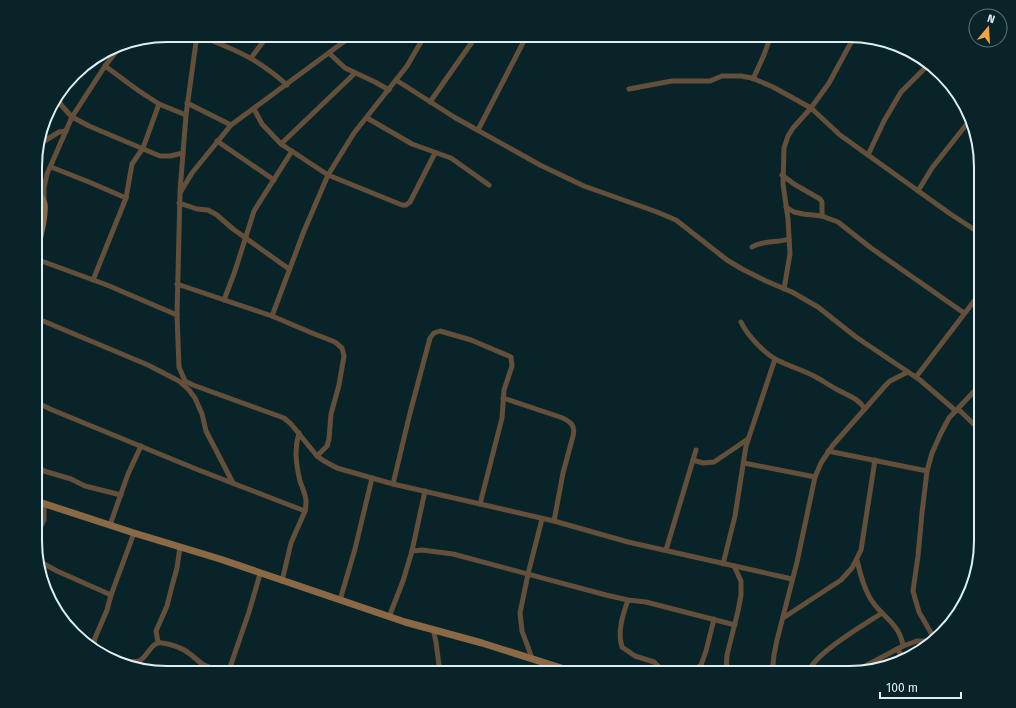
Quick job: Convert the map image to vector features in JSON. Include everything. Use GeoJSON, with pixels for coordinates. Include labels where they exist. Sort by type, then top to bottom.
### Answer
{"type":"FeatureCollection","features":[{"type":"Feature","properties":{"kind":"street"},"geometry":{"type":"LineString","coordinates":[[196,42],[187,103],[179,203],[177,315],[179,367],[185,381],[284,418],[291,424],[317,456],[338,468],[393,484],[542,519],[628,542],[792,579]]}},
{"type":"Feature","properties":{"kind":"street"},"geometry":{"type":"LineString","coordinates":[[213,42],[250,58],[271,71],[287,85]]}},
{"type":"Feature","properties":{"kind":"street"},"geometry":{"type":"LineString","coordinates":[[250,58],[263,42]]}},
{"type":"Feature","properties":{"kind":"street"},"geometry":{"type":"LineString","coordinates":[[180,193],[192,173],[231,125],[254,110],[344,42]]}},
{"type":"Feature","properties":{"kind":"street"},"geometry":{"type":"LineString","coordinates":[[272,316],[289,269],[328,175],[354,132],[407,66],[421,42]]}},
{"type":"Feature","properties":{"kind":"street"},"geometry":{"type":"LineString","coordinates":[[430,102],[472,42]]}},
{"type":"Feature","properties":{"kind":"street"},"geometry":{"type":"LineString","coordinates":[[478,130],[523,42]]}},
{"type":"Feature","properties":{"kind":"street"},"geometry":{"type":"LineString","coordinates":[[752,79],[769,42]]}},
{"type":"Feature","properties":{"kind":"street"},"geometry":{"type":"LineString","coordinates":[[784,289],[790,254],[782,176],[784,148],[788,136],[812,108],[829,83],[851,42]]}},
{"type":"Feature","properties":{"kind":"street"},"geometry":{"type":"LineString","coordinates":[[329,53],[345,68],[389,90]]}},
{"type":"Feature","properties":{"kind":"street"},"geometry":{"type":"LineString","coordinates":[[42,222],[44,188],[48,174],[72,117],[112,55]]}},
{"type":"Feature","properties":{"kind":"street"},"geometry":{"type":"LineString","coordinates":[[105,66],[138,91],[160,104],[186,116]]}},
{"type":"Feature","properties":{"kind":"street"},"geometry":{"type":"LineString","coordinates":[[868,155],[901,92],[925,68]]}},
{"type":"Feature","properties":{"kind":"street"},"geometry":{"type":"LineString","coordinates":[[281,144],[355,73]]}},
{"type":"Feature","properties":{"kind":"street"},"geometry":{"type":"LineString","coordinates":[[629,89],[672,81],[710,81],[722,76],[741,76],[773,87],[812,108],[840,135],[974,229]]}},
{"type":"Feature","properties":{"kind":"street"},"geometry":{"type":"LineString","coordinates":[[396,80],[430,102],[540,165],[584,186],[676,220],[727,260],[754,275],[806,299],[856,337],[916,377],[974,425]]}},
{"type":"Feature","properties":{"kind":"street"},"geometry":{"type":"LineString","coordinates":[[60,103],[72,117],[89,126],[160,156],[170,156],[183,153]]}},
{"type":"Feature","properties":{"kind":"street"},"geometry":{"type":"LineString","coordinates":[[187,103],[231,125]]}},
{"type":"Feature","properties":{"kind":"street"},"geometry":{"type":"LineString","coordinates":[[93,280],[126,198],[132,164],[143,148],[160,104]]}},
{"type":"Feature","properties":{"kind":"street"},"geometry":{"type":"LineString","coordinates":[[254,110],[262,124],[281,144],[328,175],[402,205],[406,205],[410,202],[435,153]]}},
{"type":"Feature","properties":{"kind":"street"},"geometry":{"type":"LineString","coordinates":[[366,118],[412,144],[451,158],[489,185]]}},
{"type":"Feature","properties":{"kind":"street"},"geometry":{"type":"LineString","coordinates":[[918,191],[932,168],[966,125]]}},
{"type":"Feature","properties":{"kind":"street"},"geometry":{"type":"LineString","coordinates":[[44,141],[59,132],[66,131]]}},
{"type":"Feature","properties":{"kind":"street"},"geometry":{"type":"LineString","coordinates":[[217,141],[274,180]]}},
{"type":"Feature","properties":{"kind":"street"},"geometry":{"type":"LineString","coordinates":[[224,300],[254,211],[292,151]]}},
{"type":"Feature","properties":{"kind":"street"},"geometry":{"type":"LineString","coordinates":[[51,167],[126,198]]}},
{"type":"Feature","properties":{"kind":"street"},"geometry":{"type":"LineString","coordinates":[[782,176],[820,199],[822,202],[822,216]]}},
{"type":"Feature","properties":{"kind":"street"},"geometry":{"type":"LineString","coordinates":[[42,197],[44,205]]}},
{"type":"Feature","properties":{"kind":"street"},"geometry":{"type":"LineString","coordinates":[[179,203],[198,209],[208,210],[217,215],[245,238],[289,269]]}},
{"type":"Feature","properties":{"kind":"street"},"geometry":{"type":"LineString","coordinates":[[786,207],[794,212],[822,216],[838,222],[871,248],[964,313]]}},
{"type":"Feature","properties":{"kind":"street"},"geometry":{"type":"LineString","coordinates":[[752,247],[761,243],[778,242],[789,238]]}},
{"type":"Feature","properties":{"kind":"street"},"geometry":{"type":"LineString","coordinates":[[42,261],[93,280],[177,315]]}},
{"type":"Feature","properties":{"kind":"street"},"geometry":{"type":"LineString","coordinates":[[177,284],[272,316],[335,342],[342,348],[344,356],[340,385],[331,414],[329,439],[327,446],[317,456]]}},
{"type":"Feature","properties":{"kind":"street"},"geometry":{"type":"LineString","coordinates":[[916,377],[974,301]]}},
{"type":"Feature","properties":{"kind":"street"},"geometry":{"type":"LineString","coordinates":[[42,321],[148,365],[179,381],[189,390],[194,398],[202,414],[206,431],[233,483]]}},
{"type":"Feature","properties":{"kind":"street"},"geometry":{"type":"LineString","coordinates":[[741,322],[751,339],[775,359],[816,377],[859,400],[865,409]]}},
{"type":"Feature","properties":{"kind":"street"},"geometry":{"type":"LineString","coordinates":[[393,484],[430,338],[434,333],[440,332],[461,337],[487,346],[510,357],[512,366],[504,390],[502,418],[480,504]]}},
{"type":"Feature","properties":{"kind":"street"},"geometry":{"type":"LineString","coordinates":[[723,564],[735,516],[748,439],[775,359]]}},
{"type":"Feature","properties":{"kind":"street"},"geometry":{"type":"LineString","coordinates":[[773,666],[774,655],[816,477],[821,462],[828,451],[890,381],[908,372]]}},
{"type":"Feature","properties":{"kind":"street"},"geometry":{"type":"LineString","coordinates":[[932,634],[919,612],[913,591],[927,471],[941,433],[949,418],[974,392]]}},
{"type":"Feature","properties":{"kind":"street"},"geometry":{"type":"LineString","coordinates":[[503,398],[560,417],[569,421],[573,425],[575,430],[574,436],[563,473],[554,522]]}},
{"type":"Feature","properties":{"kind":"street"},"geometry":{"type":"LineString","coordinates":[[42,405],[305,512]]}},
{"type":"Feature","properties":{"kind":"street"},"geometry":{"type":"LineString","coordinates":[[282,581],[291,543],[305,512],[307,499],[299,476],[295,452],[298,433]]}},
{"type":"Feature","properties":{"kind":"street"},"geometry":{"type":"LineString","coordinates":[[693,460],[703,464],[714,462],[748,439]]}},
{"type":"Feature","properties":{"kind":"street"},"geometry":{"type":"LineString","coordinates":[[110,525],[128,474],[141,446]]}},
{"type":"Feature","properties":{"kind":"street"},"geometry":{"type":"LineString","coordinates":[[666,550],[696,450]]}},
{"type":"Feature","properties":{"kind":"street"},"geometry":{"type":"LineString","coordinates":[[828,451],[927,471]]}},
{"type":"Feature","properties":{"kind":"street"},"geometry":{"type":"LineString","coordinates":[[783,618],[841,580],[857,560],[865,532],[876,460]]}},
{"type":"Feature","properties":{"kind":"street"},"geometry":{"type":"LineString","coordinates":[[744,463],[816,477]]}},
{"type":"Feature","properties":{"kind":"street"},"geometry":{"type":"LineString","coordinates":[[42,470],[71,479],[85,486],[121,495]]}},
{"type":"Feature","properties":{"kind":"street"},"geometry":{"type":"LineString","coordinates":[[340,600],[355,549],[372,478]]}},
{"type":"Feature","properties":{"kind":"street"},"geometry":{"type":"LineString","coordinates":[[389,617],[403,581],[412,551],[425,491]]}},
{"type":"Feature","properties":{"kind":"street"},"geometry":{"type":"LineString","coordinates":[[42,524],[44,520],[44,503],[389,617],[532,658],[547,666]]}},
{"type":"Feature","properties":{"kind":"street"},"geometry":{"type":"LineString","coordinates":[[532,658],[520,622],[520,613],[542,519]]}},
{"type":"Feature","properties":{"kind":"street"},"geometry":{"type":"LineString","coordinates":[[94,643],[134,533]]}},
{"type":"Feature","properties":{"kind":"street"},"geometry":{"type":"LineString","coordinates":[[158,642],[156,632],[172,586],[177,568],[180,547]]}},
{"type":"Feature","properties":{"kind":"street"},"geometry":{"type":"LineString","coordinates":[[412,551],[422,550],[453,554],[606,595],[646,602],[735,625]]}},
{"type":"Feature","properties":{"kind":"street"},"geometry":{"type":"LineString","coordinates":[[857,560],[863,582],[870,599],[899,632],[902,637],[903,646]]}},
{"type":"Feature","properties":{"kind":"street"},"geometry":{"type":"LineString","coordinates":[[44,564],[111,595]]}},
{"type":"Feature","properties":{"kind":"street"},"geometry":{"type":"LineString","coordinates":[[727,666],[742,587],[741,581],[734,566]]}},
{"type":"Feature","properties":{"kind":"street"},"geometry":{"type":"LineString","coordinates":[[230,666],[249,612],[260,574]]}},
{"type":"Feature","properties":{"kind":"street"},"geometry":{"type":"LineString","coordinates":[[628,600],[623,612],[620,635],[622,646],[635,656],[654,662],[658,666]]}},
{"type":"Feature","properties":{"kind":"street"},"geometry":{"type":"LineString","coordinates":[[810,666],[833,645],[882,613]]}},
{"type":"Feature","properties":{"kind":"street"},"geometry":{"type":"LineString","coordinates":[[700,666],[706,650],[714,619]]}},
{"type":"Feature","properties":{"kind":"street"},"geometry":{"type":"LineString","coordinates":[[433,629],[439,666]]}},
{"type":"Feature","properties":{"kind":"street"},"geometry":{"type":"LineString","coordinates":[[866,665],[903,646],[917,641],[924,641]]}},
{"type":"Feature","properties":{"kind":"street"},"geometry":{"type":"LineString","coordinates":[[133,661],[138,661],[144,658],[158,642]]}},
{"type":"Feature","properties":{"kind":"street"},"geometry":{"type":"LineString","coordinates":[[158,642],[183,649],[205,666]]}},
{"type":"Feature","properties":{"kind":"street"},"geometry":{"type":"LineString","coordinates":[[897,649],[901,654]]}}]}
